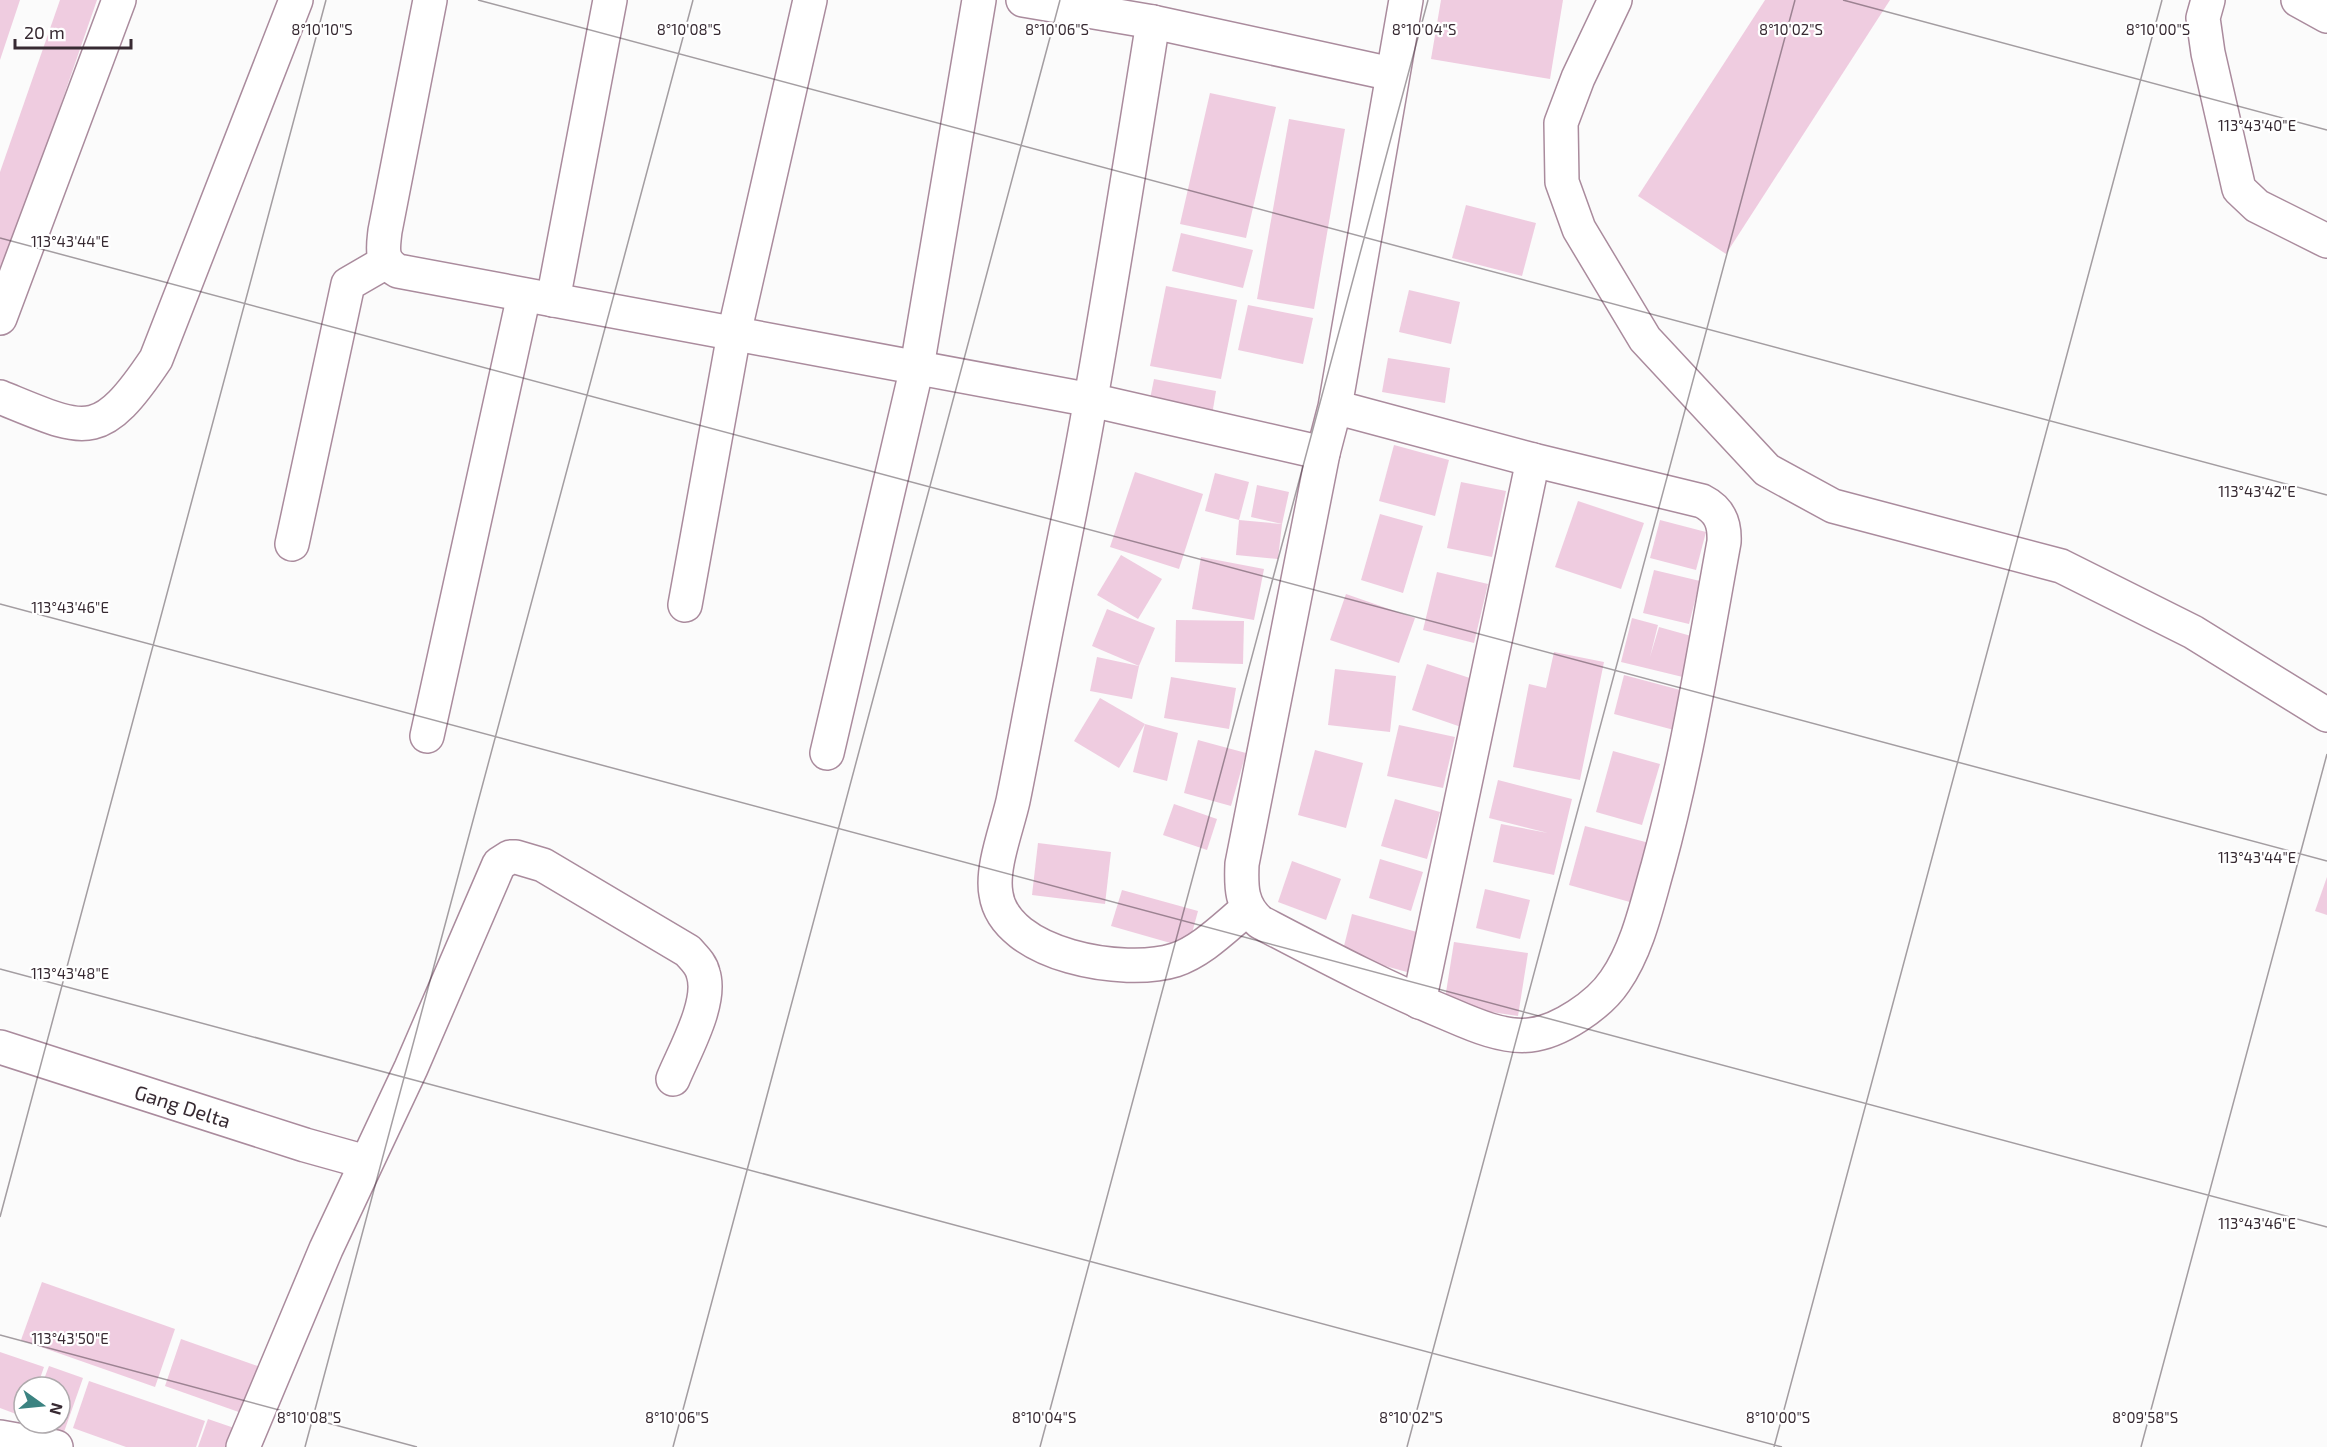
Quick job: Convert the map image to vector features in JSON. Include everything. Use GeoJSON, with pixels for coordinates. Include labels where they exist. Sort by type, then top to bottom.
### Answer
{"type":"FeatureCollection","features":[{"type":"Feature","properties":{"kind":"street"},"geometry":{"type":"LineString","coordinates":[[0,318],[119,0]]}},
{"type":"Feature","properties":{"kind":"street"},"geometry":{"type":"LineString","coordinates":[[0,397],[59,421],[86,425],[103,419],[122,405],[138,386],[156,359],[296,0]]}},
{"type":"Feature","properties":{"kind":"street"},"geometry":{"type":"LineString","coordinates":[[430,0],[385,231],[383,254],[390,267],[405,273],[1091,400],[1323,453]]}},
{"type":"Feature","properties":{"kind":"street"},"geometry":{"type":"LineString","coordinates":[[427,736],[538,298],[610,0]]}},
{"type":"Feature","properties":{"kind":"street"},"geometry":{"type":"LineString","coordinates":[[685,605],[734,334],[810,0]]}},
{"type":"Feature","properties":{"kind":"street"},"geometry":{"type":"LineString","coordinates":[[827,753],[917,367],[979,0]]}},
{"type":"Feature","properties":{"kind":"street"},"geometry":{"type":"LineString","coordinates":[[1023,0],[1153,22],[1392,74]]}},
{"type":"Feature","properties":{"kind":"street"},"geometry":{"type":"LineString","coordinates":[[1335,407],[1533,460],[1702,501],[1714,507],[1720,515],[1725,534],[1724,542],[1680,780],[1649,896],[1628,959],[1615,981],[1599,1001],[1548,1031],[1517,1035],[1475,1025],[1419,1002],[1260,922],[1247,909],[1241,889],[1242,864],[1323,453],[1335,407],[1406,0]]}},
{"type":"Feature","properties":{"kind":"street"},"geometry":{"type":"LineString","coordinates":[[1615,0],[1578,78],[1561,123],[1562,182],[1579,229],[1645,339],[1767,470],[1833,506],[2061,566],[2193,632],[2327,715]]}},
{"type":"Feature","properties":{"kind":"street"},"geometry":{"type":"LineString","coordinates":[[2208,0],[2203,18],[2208,53],[2239,189],[2267,212],[2327,240]]}},
{"type":"Feature","properties":{"kind":"street"},"geometry":{"type":"LineString","coordinates":[[2298,0],[2327,16]]}},
{"type":"Feature","properties":{"kind":"street"},"geometry":{"type":"LineString","coordinates":[[1153,22],[1091,400],[1013,799],[996,871],[995,892],[1000,912],[1013,928],[1035,942],[1085,960],[1134,965],[1173,961],[1195,951],[1247,909]]}},
{"type":"Feature","properties":{"kind":"street"},"geometry":{"type":"LineString","coordinates":[[292,544],[348,284],[386,262]]}},
{"type":"Feature","properties":{"kind":"street"},"geometry":{"type":"LineString","coordinates":[[1419,1002],[1533,460]]}},
{"type":"Feature","properties":{"kind":"street"},"geometry":{"type":"LineString","coordinates":[[243,1447],[326,1249],[411,1068],[499,864],[510,857],[528,859],[559,872],[688,951],[699,963],[704,975],[704,1001],[673,1079]]}},
{"type":"Feature","properties":{"kind":"street","name":"Gang Delta"},"geometry":{"type":"LineString","coordinates":[[0,1047],[366,1162]]}},
{"type":"Feature","properties":{"kind":"street"},"geometry":{"type":"LineString","coordinates":[[0,1437],[56,1447]]}},
{"type":"Feature","properties":{"kind":"building"},"geometry":{"type":"Polygon","coordinates":[[[0,0],[20,0],[0,60],[0,0]]]}},
{"type":"Feature","properties":{"kind":"building"},"geometry":{"type":"Polygon","coordinates":[[[60,0],[97,0],[0,280],[0,172],[60,0]]]}},
{"type":"Feature","properties":{"kind":"building"},"geometry":{"type":"Polygon","coordinates":[[[1441,0],[1563,0],[1550,79],[1431,59],[1441,0]]]}},
{"type":"Feature","properties":{"kind":"building"},"geometry":{"type":"Polygon","coordinates":[[[1765,0],[1890,0],[1726,254],[1638,196],[1765,0]]]}},
{"type":"Feature","properties":{"kind":"building"},"geometry":{"type":"Polygon","coordinates":[[[1210,93],[1276,107],[1246,238],[1180,224],[1210,93]]]}},
{"type":"Feature","properties":{"kind":"building"},"geometry":{"type":"Polygon","coordinates":[[[1289,119],[1345,129],[1314,309],[1257,299],[1289,119]]]}},
{"type":"Feature","properties":{"kind":"building"},"geometry":{"type":"Polygon","coordinates":[[[1466,205],[1536,223],[1522,276],[1452,258],[1466,205]]]}},
{"type":"Feature","properties":{"kind":"building"},"geometry":{"type":"Polygon","coordinates":[[[1181,233],[1253,250],[1243,288],[1172,271],[1181,233]]]}},
{"type":"Feature","properties":{"kind":"building"},"geometry":{"type":"Polygon","coordinates":[[[1166,286],[1237,300],[1221,379],[1150,366],[1166,286]]]}},
{"type":"Feature","properties":{"kind":"building"},"geometry":{"type":"Polygon","coordinates":[[[1409,290],[1460,302],[1451,344],[1399,332],[1409,290]]]}},
{"type":"Feature","properties":{"kind":"building"},"geometry":{"type":"Polygon","coordinates":[[[1248,305],[1313,318],[1303,364],[1238,350],[1248,305]]]}},
{"type":"Feature","properties":{"kind":"building"},"geometry":{"type":"Polygon","coordinates":[[[1388,358],[1450,368],[1445,403],[1382,392],[1388,358]]]}},
{"type":"Feature","properties":{"kind":"building"},"geometry":{"type":"Polygon","coordinates":[[[1154,379],[1216,391],[1212,415],[1149,404],[1154,379]]]}},
{"type":"Feature","properties":{"kind":"building"},"geometry":{"type":"Polygon","coordinates":[[[1394,445],[1449,460],[1435,516],[1379,501],[1394,445]]]}},
{"type":"Feature","properties":{"kind":"building"},"geometry":{"type":"Polygon","coordinates":[[[1135,472],[1203,494],[1179,569],[1110,547],[1135,472]]]}},
{"type":"Feature","properties":{"kind":"building"},"geometry":{"type":"Polygon","coordinates":[[[1215,473],[1249,482],[1239,520],[1205,511],[1215,473]]]}},
{"type":"Feature","properties":{"kind":"building"},"geometry":{"type":"Polygon","coordinates":[[[1461,482],[1506,491],[1492,557],[1447,548],[1461,482]]]}},
{"type":"Feature","properties":{"kind":"building"},"geometry":{"type":"Polygon","coordinates":[[[1257,485],[1289,492],[1282,524],[1251,517],[1257,485]]]}},
{"type":"Feature","properties":{"kind":"building"},"geometry":{"type":"Polygon","coordinates":[[[1578,501],[1644,523],[1621,589],[1555,567],[1578,501]]]}},
{"type":"Feature","properties":{"kind":"building"},"geometry":{"type":"Polygon","coordinates":[[[1380,514],[1423,526],[1403,593],[1361,580],[1380,514]]]}},
{"type":"Feature","properties":{"kind":"building"},"geometry":{"type":"Polygon","coordinates":[[[1239,520],[1282,524],[1278,559],[1236,555],[1239,520]]]}},
{"type":"Feature","properties":{"kind":"building"},"geometry":{"type":"Polygon","coordinates":[[[1660,520],[1706,532],[1696,570],[1650,558],[1660,520]]]}},
{"type":"Feature","properties":{"kind":"building"},"geometry":{"type":"Polygon","coordinates":[[[1121,555],[1162,579],[1138,619],[1097,595],[1121,555]]]}},
{"type":"Feature","properties":{"kind":"building"},"geometry":{"type":"Polygon","coordinates":[[[1201,557],[1264,569],[1254,620],[1192,609],[1201,557]]]}},
{"type":"Feature","properties":{"kind":"building"},"geometry":{"type":"Polygon","coordinates":[[[1654,570],[1700,581],[1689,624],[1643,613],[1654,570]]]}},
{"type":"Feature","properties":{"kind":"building"},"geometry":{"type":"Polygon","coordinates":[[[1437,572],[1488,584],[1474,643],[1423,630],[1437,572]]]}},
{"type":"Feature","properties":{"kind":"building"},"geometry":{"type":"Polygon","coordinates":[[[1346,594],[1415,618],[1399,663],[1330,640],[1346,594]]]}},
{"type":"Feature","properties":{"kind":"building"},"geometry":{"type":"Polygon","coordinates":[[[1107,609],[1155,628],[1139,666],[1092,646],[1107,609]]]}},
{"type":"Feature","properties":{"kind":"building"},"geometry":{"type":"Polygon","coordinates":[[[1632,618],[1658,625],[1650,657],[1659,627],[1702,639],[1691,679],[1621,662],[1632,618]]]}},
{"type":"Feature","properties":{"kind":"building"},"geometry":{"type":"Polygon","coordinates":[[[1176,620],[1244,621],[1243,664],[1175,662],[1176,620]]]}},
{"type":"Feature","properties":{"kind":"building"},"geometry":{"type":"Polygon","coordinates":[[[1554,652],[1604,662],[1580,780],[1513,767],[1529,684],[1546,688],[1554,652]]]}},
{"type":"Feature","properties":{"kind":"building"},"geometry":{"type":"Polygon","coordinates":[[[1097,657],[1139,666],[1132,699],[1090,691],[1097,657]]]}},
{"type":"Feature","properties":{"kind":"building"},"geometry":{"type":"Polygon","coordinates":[[[1427,664],[1479,681],[1464,728],[1412,710],[1427,664]]]}},
{"type":"Feature","properties":{"kind":"building"},"geometry":{"type":"Polygon","coordinates":[[[1335,669],[1396,676],[1390,732],[1328,725],[1335,669]]]}},
{"type":"Feature","properties":{"kind":"building"},"geometry":{"type":"Polygon","coordinates":[[[1624,675],[1684,691],[1674,730],[1614,714],[1624,675]]]}},
{"type":"Feature","properties":{"kind":"building"},"geometry":{"type":"Polygon","coordinates":[[[1171,677],[1236,688],[1229,729],[1164,718],[1171,677]]]}},
{"type":"Feature","properties":{"kind":"building"},"geometry":{"type":"Polygon","coordinates":[[[1100,698],[1145,724],[1119,768],[1074,741],[1100,698]]]}},
{"type":"Feature","properties":{"kind":"building"},"geometry":{"type":"Polygon","coordinates":[[[1145,724],[1178,733],[1167,781],[1133,772],[1145,724]]]}},
{"type":"Feature","properties":{"kind":"building"},"geometry":{"type":"Polygon","coordinates":[[[1399,725],[1455,737],[1443,788],[1387,776],[1399,725]]]}},
{"type":"Feature","properties":{"kind":"building"},"geometry":{"type":"Polygon","coordinates":[[[1198,740],[1246,753],[1231,806],[1184,793],[1198,740]]]}},
{"type":"Feature","properties":{"kind":"building"},"geometry":{"type":"Polygon","coordinates":[[[1315,750],[1363,763],[1346,828],[1298,815],[1315,750]]]}},
{"type":"Feature","properties":{"kind":"building"},"geometry":{"type":"Polygon","coordinates":[[[1613,751],[1660,764],[1642,825],[1596,812],[1613,751]]]}},
{"type":"Feature","properties":{"kind":"building"},"geometry":{"type":"Polygon","coordinates":[[[1498,780],[1572,799],[1554,875],[1493,862],[1501,824],[1548,833],[1489,818],[1498,780]]]}},
{"type":"Feature","properties":{"kind":"building"},"geometry":{"type":"Polygon","coordinates":[[[1395,799],[1440,812],[1427,859],[1381,846],[1395,799]]]}},
{"type":"Feature","properties":{"kind":"building"},"geometry":{"type":"Polygon","coordinates":[[[1174,804],[1217,819],[1207,850],[1163,835],[1174,804]]]}},
{"type":"Feature","properties":{"kind":"building"},"geometry":{"type":"Polygon","coordinates":[[[1585,826],[1653,844],[1637,904],[1569,885],[1585,826]]]}},
{"type":"Feature","properties":{"kind":"building"},"geometry":{"type":"Polygon","coordinates":[[[1038,843],[1111,852],[1105,904],[1032,895],[1038,843]]]}},
{"type":"Feature","properties":{"kind":"building"},"geometry":{"type":"Polygon","coordinates":[[[1380,859],[1423,872],[1411,911],[1369,898],[1380,859]]]}},
{"type":"Feature","properties":{"kind":"building"},"geometry":{"type":"Polygon","coordinates":[[[1292,861],[1341,879],[1326,920],[1278,902],[1292,861]]]}},
{"type":"Feature","properties":{"kind":"building"},"geometry":{"type":"Polygon","coordinates":[[[2327,877],[2327,915],[2315,911],[2327,877]]]}},
{"type":"Feature","properties":{"kind":"building"},"geometry":{"type":"Polygon","coordinates":[[[1485,889],[1530,900],[1520,939],[1476,928],[1485,889]]]}},
{"type":"Feature","properties":{"kind":"building"},"geometry":{"type":"Polygon","coordinates":[[[1122,890],[1198,911],[1188,948],[1111,926],[1122,890]]]}},
{"type":"Feature","properties":{"kind":"building"},"geometry":{"type":"Polygon","coordinates":[[[1352,914],[1424,934],[1414,974],[1342,954],[1352,914]]]}},
{"type":"Feature","properties":{"kind":"building"},"geometry":{"type":"Polygon","coordinates":[[[1454,942],[1528,953],[1518,1016],[1444,1005],[1454,942]]]}},
{"type":"Feature","properties":{"kind":"building"},"geometry":{"type":"Polygon","coordinates":[[[42,1282],[175,1329],[155,1387],[21,1340],[42,1282]]]}},
{"type":"Feature","properties":{"kind":"building"},"geometry":{"type":"Polygon","coordinates":[[[181,1339],[266,1369],[250,1416],[165,1386],[181,1339]]]}},
{"type":"Feature","properties":{"kind":"building"},"geometry":{"type":"Polygon","coordinates":[[[0,1352],[44,1367],[41,1375],[12,1375],[12,1412],[0,1408],[0,1352]]]}},
{"type":"Feature","properties":{"kind":"building"},"geometry":{"type":"Polygon","coordinates":[[[49,1366],[83,1378],[72,1409],[72,1375],[46,1375],[49,1366]]]}},
{"type":"Feature","properties":{"kind":"building"},"geometry":{"type":"Polygon","coordinates":[[[89,1381],[205,1421],[196,1447],[126,1447],[73,1428],[89,1381]]]}},
{"type":"Feature","properties":{"kind":"building"},"geometry":{"type":"Polygon","coordinates":[[[208,1419],[243,1431],[237,1447],[198,1447],[208,1419]]]}}]}
